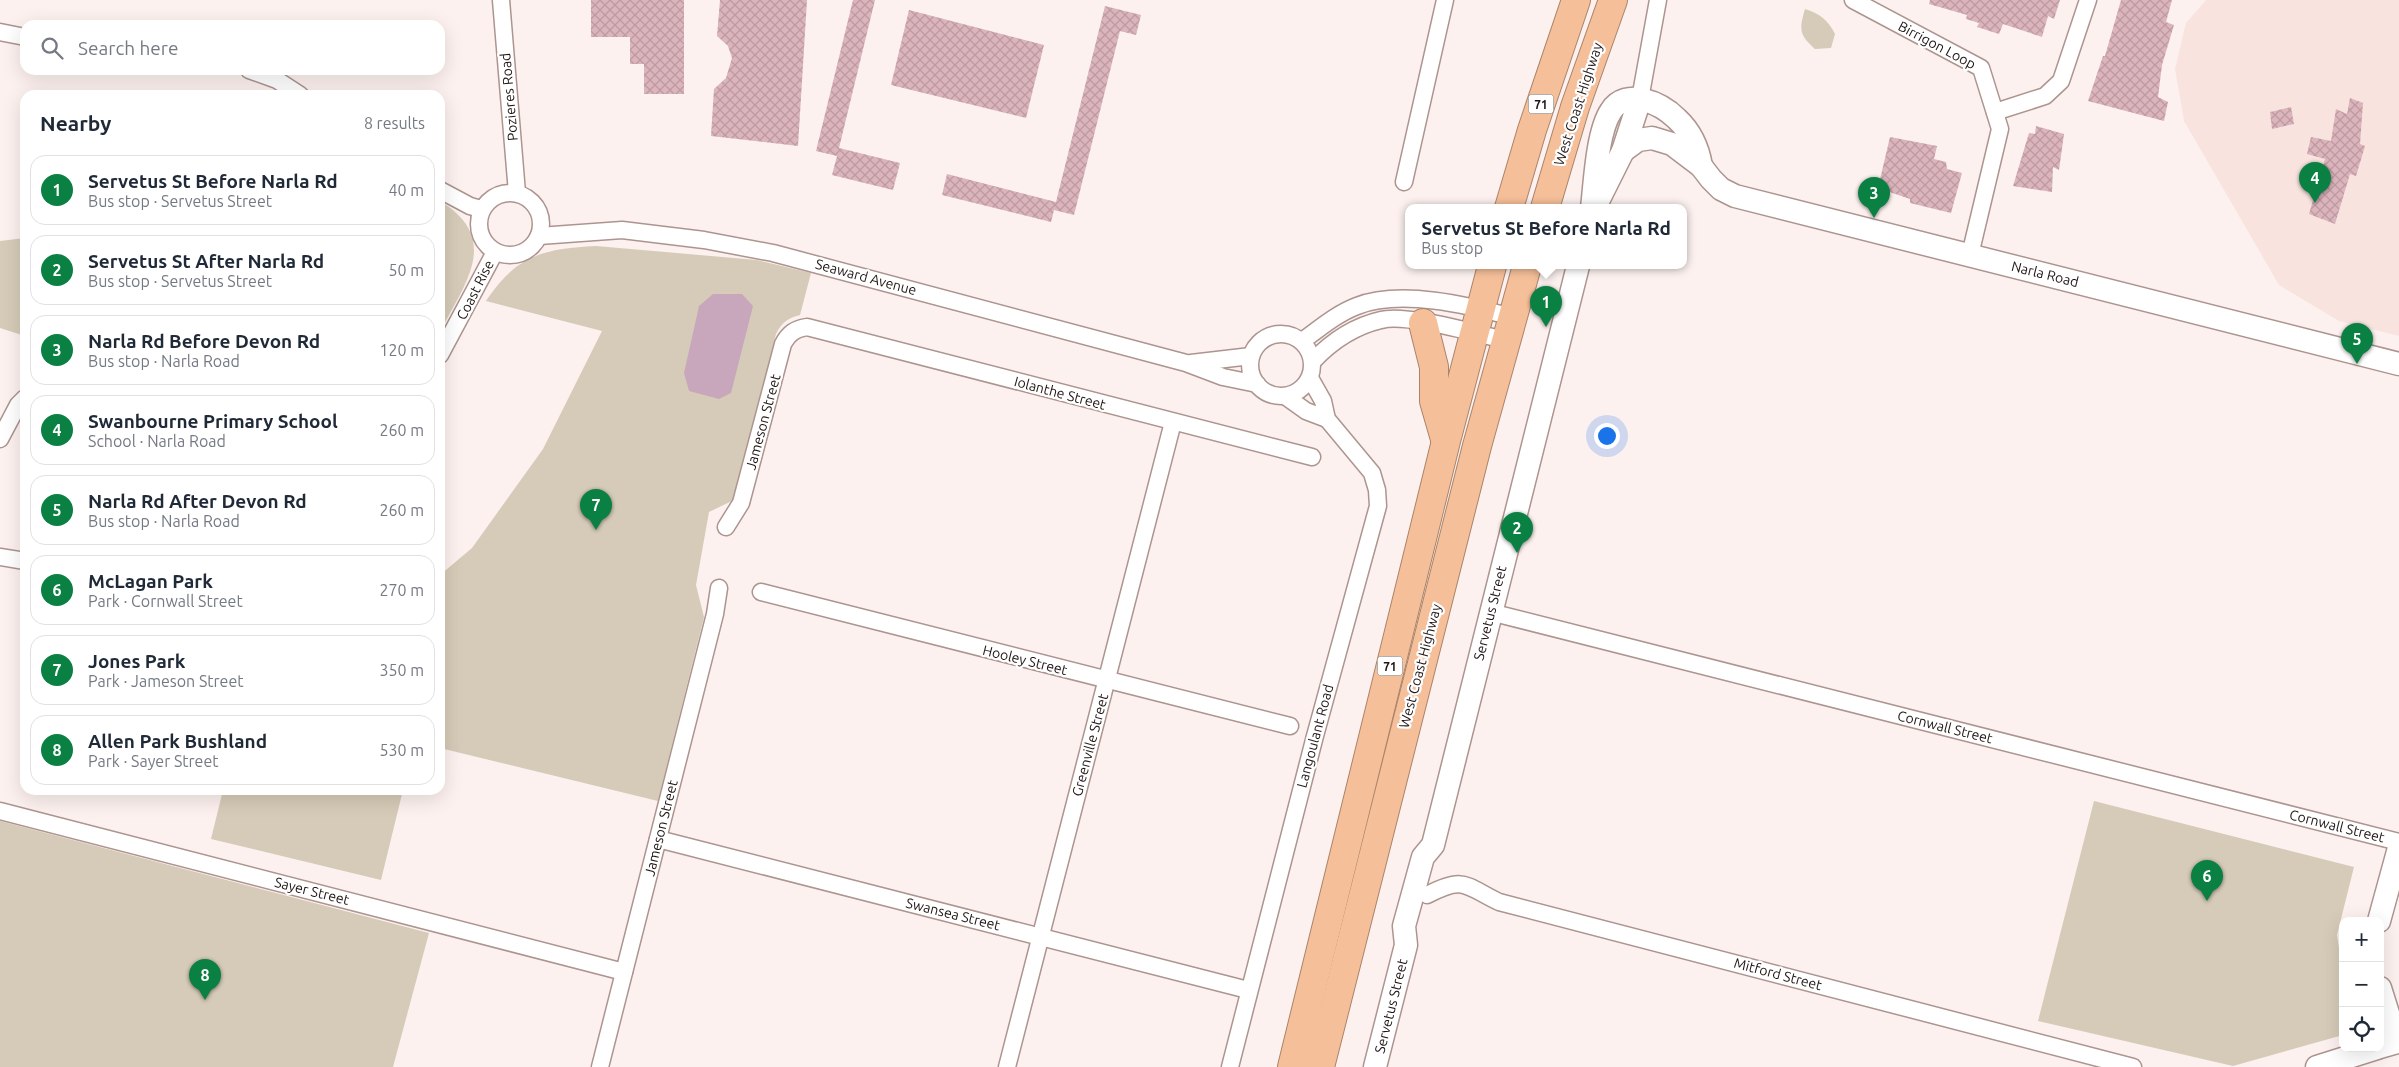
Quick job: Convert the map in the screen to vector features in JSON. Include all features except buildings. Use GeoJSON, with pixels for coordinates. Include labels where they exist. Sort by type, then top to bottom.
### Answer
{"type":"FeatureCollection","features":[{"type":"Feature","properties":{"kind":"highway","name":"71"},"geometry":{"type":"LineString","coordinates":[[1510,204],[1532,130],[1576,0]]}},
{"type":"Feature","properties":{"kind":"highway","name":"West Coast Highway"},"geometry":{"type":"LineString","coordinates":[[1546,204],[1575,107],[1613,0]]}},
{"type":"Feature","properties":{"kind":"highway","name":"West Coast Highway"},"geometry":{"type":"LineString","coordinates":[[1292,1067],[1446,441],[1491,269]]}},
{"type":"Feature","properties":{"kind":"highway","name":"West Coast Highway"},"geometry":{"type":"LineString","coordinates":[[1320,1067],[1395,765],[1508,328],[1526,269]]}},
{"type":"Feature","properties":{"kind":"highway"},"geometry":{"type":"LineString","coordinates":[[1423,322],[1433,361],[1434,401],[1446,441]]}},
{"type":"Feature","properties":{"kind":"street","name":"Pozieres Road"},"geometry":{"type":"LineString","coordinates":[[500,0],[517,193]]}},
{"type":"Feature","properties":{"kind":"street"},"geometry":{"type":"LineString","coordinates":[[1404,182],[1445,0]]}},
{"type":"Feature","properties":{"kind":"street"},"geometry":{"type":"LineString","coordinates":[[1595,204],[1623,151],[1640,99],[1658,0]]}},
{"type":"Feature","properties":{"kind":"street","name":"Birrigon Loop"},"geometry":{"type":"LineString","coordinates":[[1853,0],[1980,68],[2000,129],[1970,254]]}},
{"type":"Feature","properties":{"kind":"street"},"geometry":{"type":"LineString","coordinates":[[1994,112],[2045,96],[2061,81],[2088,0]]}},
{"type":"Feature","properties":{"kind":"street"},"geometry":{"type":"LineString","coordinates":[[0,32],[20,36]]}},
{"type":"Feature","properties":{"kind":"street"},"geometry":{"type":"LineString","coordinates":[[263,75],[277,80],[292,90]]}},
{"type":"Feature","properties":{"kind":"street"},"geometry":{"type":"LineString","coordinates":[[1593,204],[1598,153],[1607,119],[1618,102],[1626,98],[1640,99]]}},
{"type":"Feature","properties":{"kind":"street","name":"Narla Road"},"geometry":{"type":"LineString","coordinates":[[1640,99],[1663,109],[1677,118],[1698,148],[1701,166]]}},
{"type":"Feature","properties":{"kind":"street","name":"Narla Road"},"geometry":{"type":"LineString","coordinates":[[1623,151],[1638,140],[1652,138],[1672,144],[1701,166],[1711,180],[1735,196],[2399,364]]}},
{"type":"Feature","properties":{"kind":"street"},"geometry":{"type":"LineString","coordinates":[[445,193],[470,206],[482,209]]}},
{"type":"Feature","properties":{"kind":"street"},"geometry":{"type":"LineString","coordinates":[[517,193],[528,198],[540,215],[539,236],[533,245],[515,256],[495,252],[486,246],[478,228],[482,209],[488,201],[497,195],[517,193]]}},
{"type":"Feature","properties":{"kind":"street","name":"Seaward Avenue"},"geometry":{"type":"LineString","coordinates":[[539,236],[622,230],[704,240],[773,253],[1186,363],[1223,378],[1256,384]]}},
{"type":"Feature","properties":{"kind":"street","name":"Coast Rise"},"geometry":{"type":"LineString","coordinates":[[445,346],[495,252]]}},
{"type":"Feature","properties":{"kind":"street","name":"Servetus Street"},"geometry":{"type":"LineString","coordinates":[[1375,1067],[1406,945],[1404,926],[1423,857],[1432,844],[1577,269]]}},
{"type":"Feature","properties":{"kind":"street"},"geometry":{"type":"LineString","coordinates":[[1302,341],[1334,318],[1357,306],[1388,299],[1408,299],[1476,321],[1508,328]]}},
{"type":"Feature","properties":{"kind":"street"},"geometry":{"type":"LineString","coordinates":[[1313,361],[1328,345],[1361,327],[1381,319],[1401,318],[1423,322],[1476,321],[1508,328]]}},
{"type":"Feature","properties":{"kind":"street","name":"Iolanthe Street"},"geometry":{"type":"LineString","coordinates":[[807,327],[1312,457]]}},
{"type":"Feature","properties":{"kind":"street","name":"Jameson Street"},"geometry":{"type":"LineString","coordinates":[[726,526],[741,503],[783,344],[788,335],[796,329],[807,327]]}},
{"type":"Feature","properties":{"kind":"street"},"geometry":{"type":"LineString","coordinates":[[1273,335],[1293,336],[1302,341],[1309,350],[1313,361],[1310,378],[1295,393],[1285,396],[1269,393],[1256,384],[1251,370],[1251,356],[1260,343],[1273,335]]}},
{"type":"Feature","properties":{"kind":"street","name":"Seaward Avenue"},"geometry":{"type":"LineString","coordinates":[[1186,363],[1251,356]]}},
{"type":"Feature","properties":{"kind":"street","name":"Langoulant Road"},"geometry":{"type":"LineString","coordinates":[[1230,1067],[1248,990],[1378,506],[1377,490],[1372,473],[1327,419],[1323,401],[1310,378]]}},
{"type":"Feature","properties":{"kind":"street","name":"Langoulant Road"},"geometry":{"type":"LineString","coordinates":[[1285,396],[1306,411],[1327,419]]}},
{"type":"Feature","properties":{"kind":"street"},"geometry":{"type":"LineString","coordinates":[[0,439],[20,403]]}},
{"type":"Feature","properties":{"kind":"street","name":"Greenville Street"},"geometry":{"type":"LineString","coordinates":[[1007,1067],[1173,422]]}},
{"type":"Feature","properties":{"kind":"street"},"geometry":{"type":"LineString","coordinates":[[0,557],[20,560]]}},
{"type":"Feature","properties":{"kind":"street","name":"Jameson Street"},"geometry":{"type":"LineString","coordinates":[[600,1067],[719,588]]}},
{"type":"Feature","properties":{"kind":"street","name":"Hooley Street"},"geometry":{"type":"LineString","coordinates":[[761,592],[1290,726]]}},
{"type":"Feature","properties":{"kind":"street","name":"Cornwall Street"},"geometry":{"type":"LineString","coordinates":[[1490,612],[2399,842]]}},
{"type":"Feature","properties":{"kind":"street","name":"Sayer Street"},"geometry":{"type":"LineString","coordinates":[[0,811],[624,972]]}},
{"type":"Feature","properties":{"kind":"street","name":"Swansea Street"},"geometry":{"type":"LineString","coordinates":[[658,839],[1248,990]]}},
{"type":"Feature","properties":{"kind":"street","name":"Servetus Street"},"geometry":{"type":"LineString","coordinates":[[1406,945],[1418,928],[1427,895],[1436,860],[1432,844]]}},
{"type":"Feature","properties":{"kind":"street"},"geometry":{"type":"LineString","coordinates":[[2380,917],[2399,848]]}},
{"type":"Feature","properties":{"kind":"street","name":"Mitford Street"},"geometry":{"type":"LineString","coordinates":[[1427,895],[1456,883],[1466,884],[1499,902],[1513,904],[2133,1067]]}},
{"type":"Feature","properties":{"kind":"street"},"geometry":{"type":"LineString","coordinates":[[2317,1067],[2388,1045],[2383,1007]]}},
{"type":"Feature","properties":{"kind":"shaded area"},"geometry":{"type":"Polygon","coordinates":[[[2206,0],[2399,0],[2399,336],[2339,321],[2279,285],[2184,121],[2175,69],[2186,23],[2206,0]]]}},
{"type":"Feature","properties":{"kind":"shaded area"},"geometry":{"type":"Polygon","coordinates":[[[1805,9],[1823,18],[1832,29],[1835,34],[1831,48],[1815,49],[1806,40],[1801,27],[1805,9]]]}},
{"type":"Feature","properties":{"kind":"shaded area"},"geometry":{"type":"Polygon","coordinates":[[[445,205],[459,216],[470,231],[474,246],[473,262],[459,296],[445,323],[445,205]]]}},
{"type":"Feature","properties":{"kind":"shaded area"},"geometry":{"type":"Polygon","coordinates":[[[20,239],[20,334],[0,328],[0,241],[20,239]]]}},
{"type":"Feature","properties":{"kind":"shaded area"},"geometry":{"type":"Polygon","coordinates":[[[596,246],[757,260],[811,273],[800,315],[786,321],[776,334],[734,500],[709,512],[696,585],[704,617],[658,801],[445,749],[445,571],[472,548],[543,449],[602,331],[486,301],[497,286],[520,264],[532,257],[560,249],[596,246]]]}},
{"type":"Feature","properties":{"kind":"shaded area"},"geometry":{"type":"Polygon","coordinates":[[[713,294],[742,294],[753,306],[731,393],[719,399],[689,391],[684,373],[699,306],[713,294]]]}},
{"type":"Feature","properties":{"kind":"shaded area"},"geometry":{"type":"Polygon","coordinates":[[[222,795],[402,795],[381,880],[211,839],[222,795]]]}},
{"type":"Feature","properties":{"kind":"shaded area"},"geometry":{"type":"Polygon","coordinates":[[[2094,801],[2354,867],[2342,917],[2339,917],[2337,935],[2339,948],[2339,1036],[2233,1066],[2038,1021],[2094,801]]]}},
{"type":"Feature","properties":{"kind":"shaded area"},"geometry":{"type":"Polygon","coordinates":[[[0,821],[429,933],[393,1067],[0,1067],[0,821]]]}},
{"type":"Feature","properties":{"kind":"place","name":"Swanbourne Primary School"},"geometry":{"type":"Point","coordinates":[2315,203]}},
{"type":"Feature","properties":{"kind":"place","name":"Narla Rd Before Devon Rd"},"geometry":{"type":"Point","coordinates":[1874,218]}},
{"type":"Feature","properties":{"kind":"place","name":"Servetus St Before Narla Rd"},"geometry":{"type":"Point","coordinates":[1546,327]}},
{"type":"Feature","properties":{"kind":"place","name":"Narla Rd After Devon Rd"},"geometry":{"type":"Point","coordinates":[2357,364]}},
{"type":"Feature","properties":{"kind":"place","name":"Jones Park"},"geometry":{"type":"Point","coordinates":[596,530]}},
{"type":"Feature","properties":{"kind":"place","name":"Servetus St After Narla Rd"},"geometry":{"type":"Point","coordinates":[1517,553]}},
{"type":"Feature","properties":{"kind":"place","name":"McLagan Park"},"geometry":{"type":"Point","coordinates":[2207,901]}},
{"type":"Feature","properties":{"kind":"place","name":"Allen Park Bushland"},"geometry":{"type":"Point","coordinates":[205,1000]}}]}
